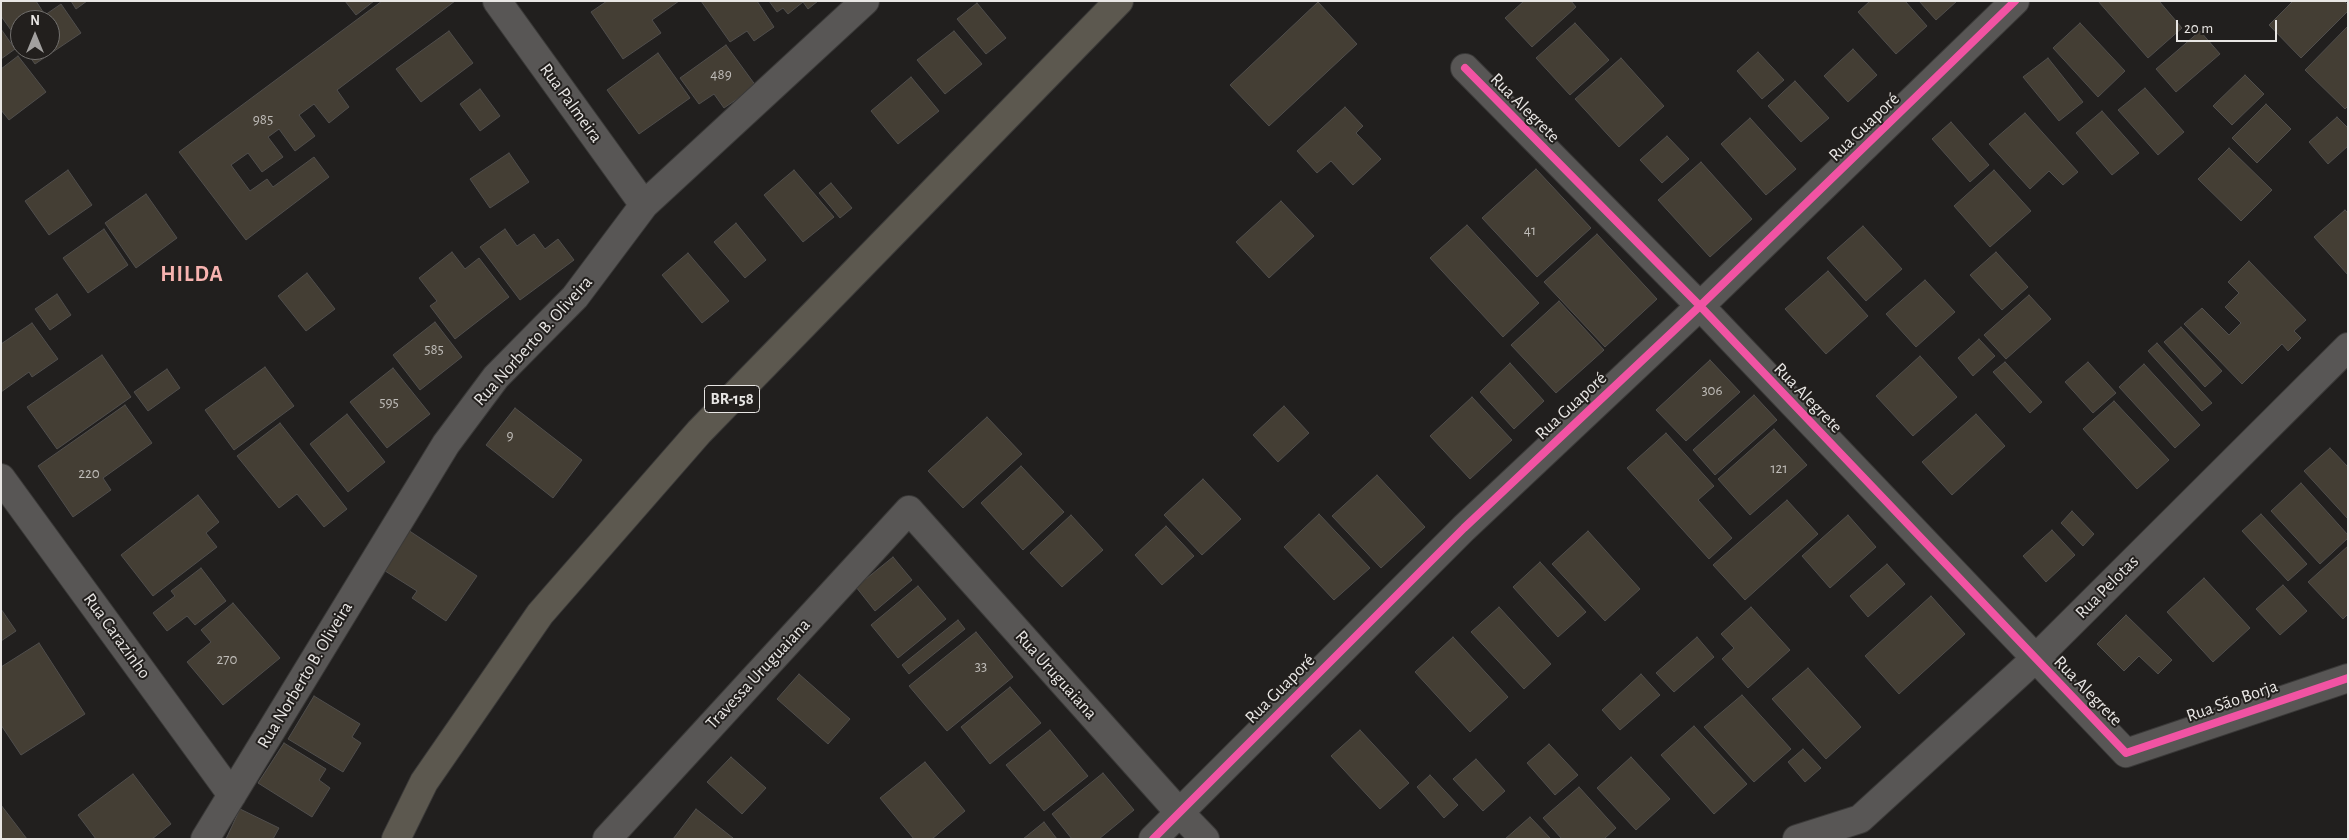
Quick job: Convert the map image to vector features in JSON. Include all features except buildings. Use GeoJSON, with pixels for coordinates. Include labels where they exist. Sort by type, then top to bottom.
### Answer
{"type":"FeatureCollection","features":[{"type":"Feature","properties":{"kind":"highway","name":"BR-158"},"geometry":{"type":"LineString","coordinates":[[396,839],[424,782],[546,607],[699,432],[1119,1]]}},
{"type":"Feature","properties":{"kind":"street","name":"Rua Palmeira"},"geometry":{"type":"LineString","coordinates":[[497,1],[644,205]]}},
{"type":"Feature","properties":{"kind":"street","name":"Rua Norberto B. Oliveira"},"geometry":{"type":"LineString","coordinates":[[205,839],[446,444],[496,377],[575,297],[644,205],[865,1]]}},
{"type":"Feature","properties":{"kind":"street","name":"Rua Guaporé"},"geometry":{"type":"LineString","coordinates":[[1153,839],[1464,528],[1700,306],[2015,1]]}},
{"type":"Feature","properties":{"kind":"street","name":"Rua Alegrete"},"geometry":{"type":"LineString","coordinates":[[1465,68],[1700,306],[2126,753]]}},
{"type":"Feature","properties":{"kind":"street","name":"Rua Pelotas"},"geometry":{"type":"LineString","coordinates":[[1797,839],[1860,819],[2036,658],[2348,347]]}},
{"type":"Feature","properties":{"kind":"street","name":"Rua Carazinho"},"geometry":{"type":"LineString","coordinates":[[1,478],[232,794]]}},
{"type":"Feature","properties":{"kind":"street","name":"Rua Uruguaiana"},"geometry":{"type":"LineString","coordinates":[[909,510],[1178,812],[1205,839]]}},
{"type":"Feature","properties":{"kind":"street","name":"Travessa Uruguaiana"},"geometry":{"type":"LineString","coordinates":[[607,839],[909,510]]}},
{"type":"Feature","properties":{"kind":"street","name":"Rua São Borja"},"geometry":{"type":"LineString","coordinates":[[2126,753],[2348,678]]}},
{"type":"Feature","properties":{"kind":"cycle path"},"geometry":{"type":"LineString","coordinates":[[1153,839],[1464,528],[1700,306],[2015,1]]}},
{"type":"Feature","properties":{"kind":"cycle path"},"geometry":{"type":"LineString","coordinates":[[1465,68],[1700,306],[2126,753],[2348,678]]}},
{"type":"Feature","properties":{"kind":"district","name":"HILDA"},"geometry":{"type":"Point","coordinates":[192,274]}}]}
